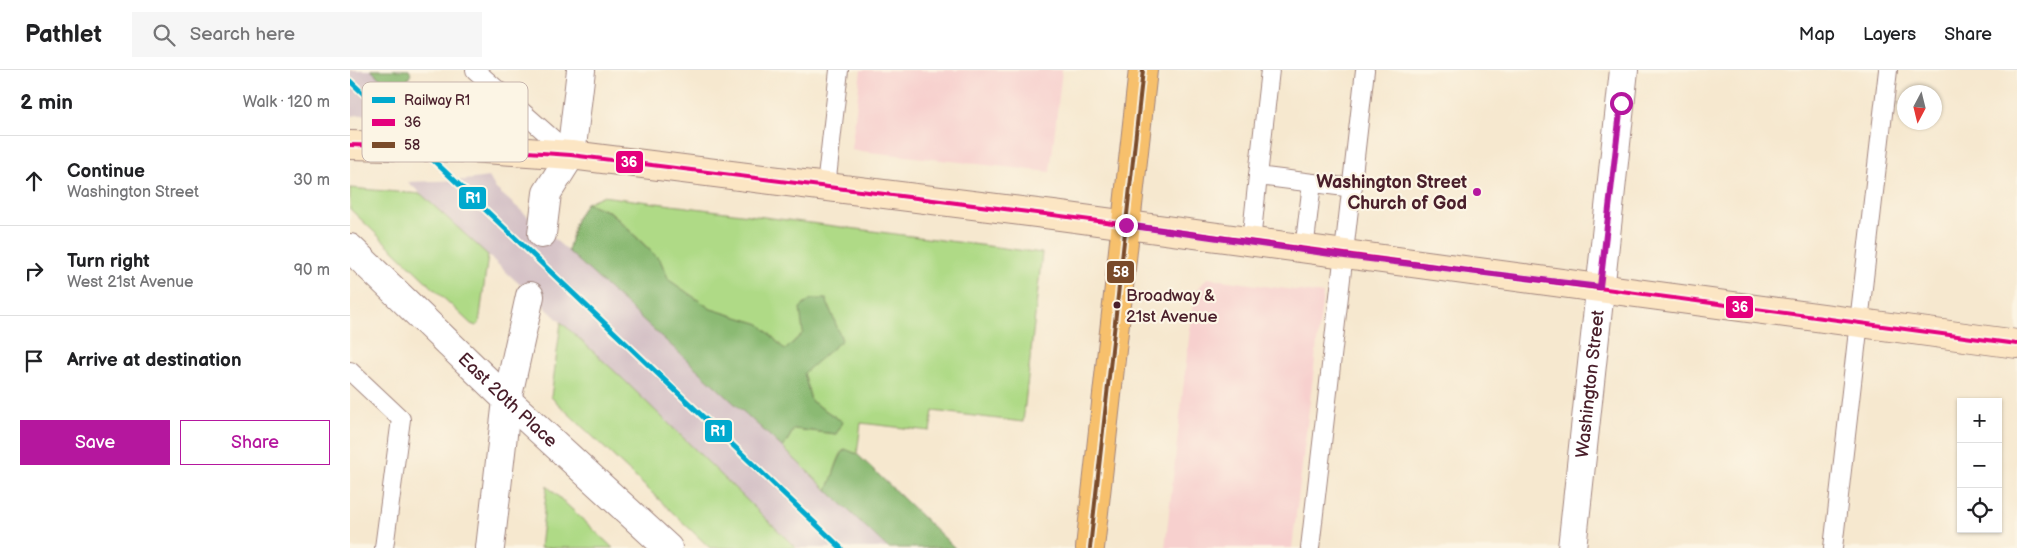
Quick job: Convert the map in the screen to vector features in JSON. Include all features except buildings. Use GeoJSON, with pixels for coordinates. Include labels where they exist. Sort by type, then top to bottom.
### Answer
{"type":"FeatureCollection","features":[{"type":"Feature","properties":{"kind":"main road"},"geometry":{"type":"LineString","coordinates":[[1090,548],[1143,70]]}},
{"type":"Feature","properties":{"kind":"street"},"geometry":{"type":"LineString","coordinates":[[542,234],[547,193],[571,155],[581,70]]}},
{"type":"Feature","properties":{"kind":"street","name":"Washington Street"},"geometry":{"type":"LineString","coordinates":[[1572,548],[1624,70]]}},
{"type":"Feature","properties":{"kind":"street"},"geometry":{"type":"LineString","coordinates":[[528,152],[571,155],[1126,225],[1345,256],[1600,287],[2017,344]]}},
{"type":"Feature","properties":{"kind":"street","name":"East 20th Place"},"geometry":{"type":"LineString","coordinates":[[350,248],[507,400],[668,548]]}},
{"type":"Feature","properties":{"kind":"street"},"geometry":{"type":"LineString","coordinates":[[490,548],[507,400],[530,296]]}},
{"type":"Feature","properties":{"kind":"lane"},"geometry":{"type":"LineString","coordinates":[[476,70],[489,82]]}},
{"type":"Feature","properties":{"kind":"lane"},"geometry":{"type":"LineString","coordinates":[[826,187],[840,70]]}},
{"type":"Feature","properties":{"kind":"lane"},"geometry":{"type":"LineString","coordinates":[[1250,242],[1270,70]]}},
{"type":"Feature","properties":{"kind":"lane"},"geometry":{"type":"LineString","coordinates":[[1310,548],[1365,70]]}},
{"type":"Feature","properties":{"kind":"lane"},"geometry":{"type":"LineString","coordinates":[[1833,548],[1888,70]]}},
{"type":"Feature","properties":{"kind":"lane"},"geometry":{"type":"LineString","coordinates":[[528,117],[571,155]]}},
{"type":"Feature","properties":{"kind":"lane"},"geometry":{"type":"LineString","coordinates":[[1258,176],[1352,188]]}},
{"type":"Feature","properties":{"kind":"lane"},"geometry":{"type":"LineString","coordinates":[[1304,250],[1312,183]]}},
{"type":"Feature","properties":{"kind":"lane"},"geometry":{"type":"LineString","coordinates":[[350,371],[401,419],[384,548]]}},
{"type":"Feature","properties":{"kind":"shaded area"},"geometry":{"type":"Polygon","coordinates":[[[350,70],[371,70],[383,82],[362,82],[362,115],[350,116],[350,70]]]}},
{"type":"Feature","properties":{"kind":"shaded area"},"geometry":{"type":"Polygon","coordinates":[[[861,70],[1062,70],[1050,172],[851,150],[861,70]]]}},
{"type":"Feature","properties":{"kind":"shaded area"},"geometry":{"type":"Polygon","coordinates":[[[489,177],[496,189],[568,251],[797,461],[888,548],[796,548],[622,378],[408,182],[466,180],[489,177]]]}},
{"type":"Feature","properties":{"kind":"shaded area"},"geometry":{"type":"Polygon","coordinates":[[[1207,278],[1323,294],[1292,548],[1165,548],[1194,294],[1207,278]]]}},
{"type":"Feature","properties":{"kind":"green space"},"geometry":{"type":"Polygon","coordinates":[[[371,70],[409,70],[411,74],[406,82],[383,82],[371,70]]]}},
{"type":"Feature","properties":{"kind":"green space"},"geometry":{"type":"Polygon","coordinates":[[[350,188],[421,194],[488,255],[479,324],[476,326],[471,324],[350,209],[350,188]]]}},
{"type":"Feature","properties":{"kind":"green space"},"geometry":{"type":"Polygon","coordinates":[[[602,196],[1042,253],[1023,422],[933,411],[930,431],[861,423],[857,454],[844,449],[827,490],[783,448],[794,429],[836,434],[843,422],[811,401],[804,373],[803,333],[785,350],[760,324],[711,309],[669,280],[660,260],[611,212],[586,203],[602,196]]]}},
{"type":"Feature","properties":{"kind":"green space"},"geometry":{"type":"Polygon","coordinates":[[[586,203],[610,212],[660,260],[669,280],[711,309],[760,324],[785,350],[803,333],[800,308],[811,299],[826,299],[842,340],[804,373],[811,401],[843,422],[836,434],[794,429],[783,448],[568,251],[576,220],[586,203]]]}},
{"type":"Feature","properties":{"kind":"green space"},"geometry":{"type":"Polygon","coordinates":[[[561,322],[622,378],[796,548],[710,548],[551,397],[561,322]]]}},
{"type":"Feature","properties":{"kind":"green space"},"geometry":{"type":"Polygon","coordinates":[[[845,449],[857,454],[955,548],[888,548],[827,490],[839,458],[845,449]]]}},
{"type":"Feature","properties":{"kind":"green space"},"geometry":{"type":"Polygon","coordinates":[[[547,486],[613,548],[540,548],[547,486]]]}},
{"type":"Feature","properties":{"kind":"rail line","name":"R1"},"geometry":{"type":"LineString","coordinates":[[350,81],[362,92]]}},
{"type":"Feature","properties":{"kind":"rail line","name":"R1"},"geometry":{"type":"LineString","coordinates":[[435,162],[841,548]]}},
{"type":"Feature","properties":{"kind":"transit line","name":"58"},"geometry":{"type":"LineString","coordinates":[[1090,548],[1143,70]]}},
{"type":"Feature","properties":{"kind":"transit line","name":"36"},"geometry":{"type":"LineString","coordinates":[[350,145],[362,145]]}},
{"type":"Feature","properties":{"kind":"transit line","name":"36"},"geometry":{"type":"LineString","coordinates":[[528,152],[571,155],[1053,215],[2017,344]]}},
{"type":"Feature","properties":{"kind":"place","name":"Washington Street Church of God"},"geometry":{"type":"Point","coordinates":[1477,192]}},
{"type":"Feature","properties":{"kind":"place","name":"Broadway & 21st Avenue"},"geometry":{"type":"Point","coordinates":[1117,305]}},
{"type":"Feature","properties":{"kind":"route"},"geometry":{"type":"LineString","coordinates":[[1126,225],[1345,256],[1600,287],[1621,103]]}}]}
